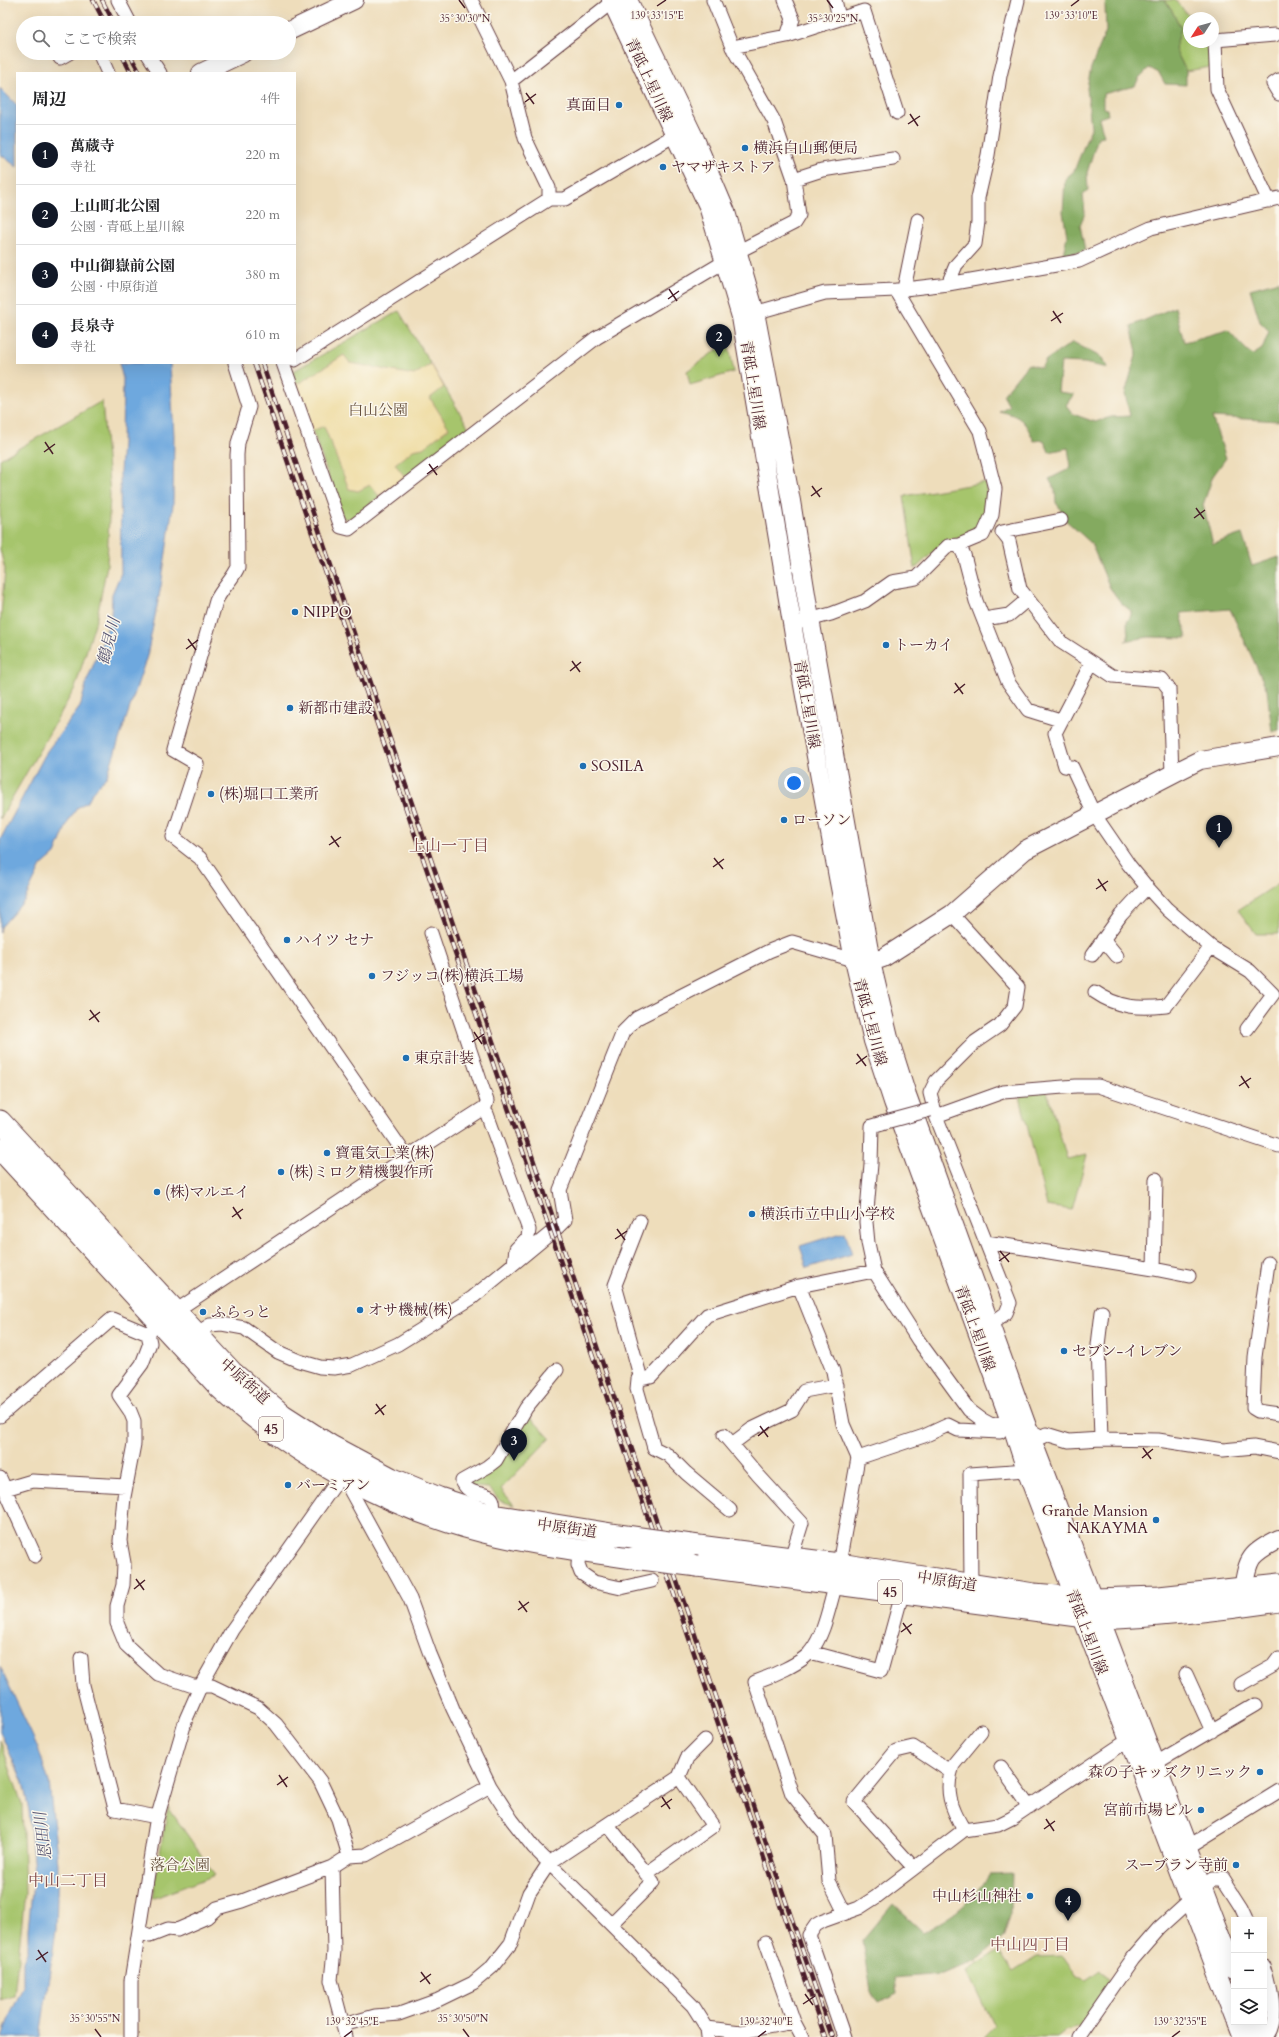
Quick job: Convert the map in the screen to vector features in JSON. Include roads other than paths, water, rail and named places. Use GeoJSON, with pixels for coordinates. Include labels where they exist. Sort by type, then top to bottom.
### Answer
{"type":"FeatureCollection","features":[{"type":"Feature","properties":{"kind":"main road"},"geometry":{"type":"LineString","coordinates":[[296,28],[354,0]]}},
{"type":"Feature","properties":{"kind":"main road","name":"青砥上星川線"},"geometry":{"type":"LineString","coordinates":[[617,1],[675,135],[708,206],[724,262],[748,315],[791,501],[873,1041],[893,1102],[1017,1428],[1084,1598],[1129,1742],[1231,2009]]}},
{"type":"Feature","properties":{"kind":"main road","name":"青砥上星川線"},"geometry":{"type":"LineString","coordinates":[[617,1],[695,139],[726,212],[739,251],[793,624],[862,961],[908,1095],[991,1324],[1026,1470],[1084,1598]]}},
{"type":"Feature","properties":{"kind":"main road"},"geometry":{"type":"LineString","coordinates":[[203,72],[228,60]]}},
{"type":"Feature","properties":{"kind":"main road"},"geometry":{"type":"LineString","coordinates":[[862,961],[883,958],[952,914],[1025,850],[1094,814],[1200,760],[1279,747]]}},
{"type":"Feature","properties":{"kind":"main road","name":"中原街道"},"geometry":{"type":"LineString","coordinates":[[0,1121],[161,1322],[196,1334],[232,1372],[283,1415],[352,1457],[391,1478],[432,1496],[492,1515],[618,1535],[839,1564],[1034,1594],[1084,1598],[1159,1598],[1279,1584]]}},
{"type":"Feature","properties":{"kind":"main road","name":"中原街道"},"geometry":{"type":"LineString","coordinates":[[0,1149],[235,1402],[291,1443],[342,1475],[387,1498],[453,1523],[483,1532],[579,1551],[1091,1618],[1153,1616],[1220,1610],[1279,1601]]}},
{"type":"Feature","properties":{"kind":"main road"},"geometry":{"type":"LineString","coordinates":[[1243,1589],[1250,1560],[1258,1549],[1279,1539]]}},
{"type":"Feature","properties":{"kind":"main road","name":"青砥上星川線"},"geometry":{"type":"LineString","coordinates":[[1091,1618],[1156,1763],[1231,1961]]}},
{"type":"Feature","properties":{"kind":"main road"},"geometry":{"type":"LineString","coordinates":[[1237,2025],[1242,2037]]}},
{"type":"Feature","properties":{"kind":"main road"},"geometry":{"type":"LineString","coordinates":[[1255,2025],[1259,2037]]}},
{"type":"Feature","properties":{"kind":"street"},"geometry":{"type":"LineString","coordinates":[[118,0],[126,16]]}},
{"type":"Feature","properties":{"kind":"street"},"geometry":{"type":"LineString","coordinates":[[471,0],[512,81],[525,138],[549,188],[549,199]]}},
{"type":"Feature","properties":{"kind":"street"},"geometry":{"type":"LineString","coordinates":[[713,0],[732,48],[774,121],[794,179],[800,215],[794,222],[739,251]]}},
{"type":"Feature","properties":{"kind":"street"},"geometry":{"type":"LineString","coordinates":[[785,0],[793,19],[787,36]]}},
{"type":"Feature","properties":{"kind":"street"},"geometry":{"type":"LineString","coordinates":[[835,0],[839,18]]}},
{"type":"Feature","properties":{"kind":"street"},"geometry":{"type":"LineString","coordinates":[[948,284],[956,265],[975,244],[978,222],[978,198],[988,155],[1000,76],[1018,0]]}},
{"type":"Feature","properties":{"kind":"street"},"geometry":{"type":"LineString","coordinates":[[512,81],[617,1]]}},
{"type":"Feature","properties":{"kind":"street"},"geometry":{"type":"LineString","coordinates":[[732,48],[787,36],[864,11],[897,113]]}},
{"type":"Feature","properties":{"kind":"street"},"geometry":{"type":"LineString","coordinates":[[748,315],[825,293],[900,289],[948,284],[1079,261],[1152,228],[1274,199],[1217,88],[1215,40],[1275,35]]}},
{"type":"Feature","properties":{"kind":"street"},"geometry":{"type":"LineString","coordinates":[[102,60],[108,72]]}},
{"type":"Feature","properties":{"kind":"street"},"geometry":{"type":"LineString","coordinates":[[152,60],[159,72]]}},
{"type":"Feature","properties":{"kind":"street"},"geometry":{"type":"LineString","coordinates":[[1279,80],[1273,84],[1279,94]]}},
{"type":"Feature","properties":{"kind":"street"},"geometry":{"type":"LineString","coordinates":[[296,356],[549,199],[565,199],[675,135]]}},
{"type":"Feature","properties":{"kind":"street"},"geometry":{"type":"LineString","coordinates":[[794,179],[822,170],[893,159]]}},
{"type":"Feature","properties":{"kind":"street"},"geometry":{"type":"LineString","coordinates":[[918,220],[900,289],[980,431],[995,489],[992,515],[984,535]]}},
{"type":"Feature","properties":{"kind":"street"},"geometry":{"type":"LineString","coordinates":[[288,364],[341,528],[349,529],[596,338],[724,262]]}},
{"type":"Feature","properties":{"kind":"street"},"geometry":{"type":"LineString","coordinates":[[234,364],[249,408],[238,443],[237,455],[238,566],[235,574],[220,592],[216,601],[173,750],[197,764],[173,837],[200,858],[215,878],[407,1157]]}},
{"type":"Feature","properties":{"kind":"street"},"geometry":{"type":"LineString","coordinates":[[793,624],[831,614],[865,601],[892,582],[916,578],[948,546],[959,545],[984,535],[1061,520]]}},
{"type":"Feature","properties":{"kind":"street"},"geometry":{"type":"LineString","coordinates":[[1002,532],[1009,541],[1020,588],[1060,642],[1113,676],[1162,680],[1169,689],[1172,774]]}},
{"type":"Feature","properties":{"kind":"street"},"geometry":{"type":"LineString","coordinates":[[959,545],[964,556],[976,601],[1008,682],[1028,710],[1060,720]]}},
{"type":"Feature","properties":{"kind":"street"},"geometry":{"type":"LineString","coordinates":[[984,619],[1009,616],[1028,599]]}},
{"type":"Feature","properties":{"kind":"street"},"geometry":{"type":"LineString","coordinates":[[1092,662],[1060,720],[1055,733],[1065,766],[1072,767],[1094,814],[1129,865],[1167,909],[1211,947],[1250,971],[1276,997],[1247,1029]]}},
{"type":"Feature","properties":{"kind":"street"},"geometry":{"type":"LineString","coordinates":[[206,891],[215,878]]}},
{"type":"Feature","properties":{"kind":"street"},"geometry":{"type":"LineString","coordinates":[[1092,955],[1122,915],[1147,887]]}},
{"type":"Feature","properties":{"kind":"street"},"geometry":{"type":"LineString","coordinates":[[952,914],[1018,987],[1015,1006],[1000,1025],[975,1042],[936,1081],[930,1093],[934,1111],[1010,1303],[1006,1313],[991,1324]]}},
{"type":"Feature","properties":{"kind":"street"},"geometry":{"type":"LineString","coordinates":[[431,933],[487,1101],[484,1111]]}},
{"type":"Feature","properties":{"kind":"street"},"geometry":{"type":"LineString","coordinates":[[1103,939],[1117,956]]}},
{"type":"Feature","properties":{"kind":"street"},"geometry":{"type":"LineString","coordinates":[[196,1334],[210,1326],[222,1324],[244,1328],[278,1352],[299,1361],[320,1367],[334,1368],[352,1365],[398,1344],[472,1298],[565,1220],[560,1190],[623,1032],[637,1018],[769,951],[792,942],[862,961]]}},
{"type":"Feature","properties":{"kind":"street"},"geometry":{"type":"LineString","coordinates":[[1095,992],[1108,1002],[1142,1008],[1166,1006],[1211,947]]}},
{"type":"Feature","properties":{"kind":"street"},"geometry":{"type":"LineString","coordinates":[[1279,1146],[1098,1086],[1003,1092],[872,1126],[871,1164],[867,1202],[868,1243],[874,1271],[918,1340],[969,1410],[981,1420],[992,1425],[1017,1428],[1042,1437],[1046,1434],[1069,1441],[1101,1439],[1158,1440],[1223,1450],[1254,1447],[1279,1452]]}},
{"type":"Feature","properties":{"kind":"street"},"geometry":{"type":"LineString","coordinates":[[349,1856],[338,1819],[320,1781],[276,1724],[258,1708],[212,1686],[193,1686],[158,1674],[126,1645],[117,1623],[117,1606],[123,1585],[124,1563],[120,1541],[126,1486],[134,1444],[134,1421],[130,1410],[119,1395],[142,1364],[150,1343],[161,1322],[407,1157],[482,1109],[487,1114],[529,1230],[528,1237],[516,1249],[514,1263]]}},
{"type":"Feature","properties":{"kind":"street"},"geometry":{"type":"LineString","coordinates":[[1154,1269],[1156,1179]]}},
{"type":"Feature","properties":{"kind":"street"},"geometry":{"type":"LineString","coordinates":[[640,1221],[615,1285],[641,1379]]}},
{"type":"Feature","properties":{"kind":"street"},"geometry":{"type":"LineString","coordinates":[[986,1242],[1189,1276]]}},
{"type":"Feature","properties":{"kind":"street"},"geometry":{"type":"LineString","coordinates":[[1268,1262],[1255,1357],[1253,1408],[1258,1411],[1279,1414]]}},
{"type":"Feature","properties":{"kind":"street"},"geometry":{"type":"LineString","coordinates":[[730,1510],[686,1474],[668,1454],[654,1448],[637,1389],[638,1379],[651,1377],[707,1315],[799,1286],[874,1271]]}},
{"type":"Feature","properties":{"kind":"street"},"geometry":{"type":"LineString","coordinates":[[799,1286],[833,1371],[843,1424],[858,1458],[839,1564]]}},
{"type":"Feature","properties":{"kind":"street"},"geometry":{"type":"LineString","coordinates":[[1101,1439],[1098,1345],[1102,1312]]}},
{"type":"Feature","properties":{"kind":"street"},"geometry":{"type":"LineString","coordinates":[[0,1416],[112,1318],[161,1322]]}},
{"type":"Feature","properties":{"kind":"street"},"geometry":{"type":"LineString","coordinates":[[492,1515],[494,1508],[493,1499],[489,1496],[468,1489],[462,1481],[488,1467],[496,1460],[526,1408],[557,1370]]}},
{"type":"Feature","properties":{"kind":"street"},"geometry":{"type":"LineString","coordinates":[[791,1558],[802,1523],[758,1475],[728,1439],[752,1430],[792,1410],[804,1391],[836,1385]]}},
{"type":"Feature","properties":{"kind":"street"},"geometry":{"type":"LineString","coordinates":[[858,1458],[924,1436],[948,1425],[958,1430],[1017,1428]]}},
{"type":"Feature","properties":{"kind":"street"},"geometry":{"type":"LineString","coordinates":[[131,2037],[131,1981],[157,1817],[186,1719],[201,1685],[232,1630],[342,1475],[352,1457]]}},
{"type":"Feature","properties":{"kind":"street"},"geometry":{"type":"LineString","coordinates":[[971,1584],[970,1474],[1026,1470]]}},
{"type":"Feature","properties":{"kind":"street"},"geometry":{"type":"LineString","coordinates":[[342,1475],[410,1599],[430,1654],[453,1709],[490,1786],[512,1820],[534,1848],[693,2006],[708,2033],[741,2032],[794,2022]]}},
{"type":"Feature","properties":{"kind":"street"},"geometry":{"type":"LineString","coordinates":[[34,1556],[2,1484],[32,1482],[126,1486]]}},
{"type":"Feature","properties":{"kind":"street"},"geometry":{"type":"LineString","coordinates":[[579,1551],[578,1565],[581,1573],[594,1582],[621,1588],[652,1581]]}},
{"type":"Feature","properties":{"kind":"street"},"geometry":{"type":"LineString","coordinates":[[836,1584],[818,1639],[810,1652],[775,1675],[755,1682],[792,1794],[825,1835],[829,1881],[845,1913]]}},
{"type":"Feature","properties":{"kind":"street"},"geometry":{"type":"LineString","coordinates":[[810,1652],[880,1671],[902,1594]]}},
{"type":"Feature","properties":{"kind":"street"},"geometry":{"type":"LineString","coordinates":[[81,1658],[83,1686],[115,1809],[157,1817]]}},
{"type":"Feature","properties":{"kind":"street"},"geometry":{"type":"LineString","coordinates":[[1241,1684],[1273,1666],[1279,1658]]}},
{"type":"Feature","properties":{"kind":"street"},"geometry":{"type":"LineString","coordinates":[[1186,1674],[1212,1731]]}},
{"type":"Feature","properties":{"kind":"street"},"geometry":{"type":"LineString","coordinates":[[1156,1763],[1255,1705]]}},
{"type":"Feature","properties":{"kind":"street"},"geometry":{"type":"LineString","coordinates":[[964,1830],[952,1810],[949,1798],[951,1772],[953,1765],[981,1731]]}},
{"type":"Feature","properties":{"kind":"street"},"geometry":{"type":"LineString","coordinates":[[332,1867],[334,1951],[331,1980],[344,2031],[375,2016],[399,2014],[438,2000],[472,1983],[492,1967],[511,1943],[529,1893],[549,1864],[679,1777],[687,1758],[705,1740]]}},
{"type":"Feature","properties":{"kind":"street"},"geometry":{"type":"LineString","coordinates":[[844,2037],[809,1935],[816,1925],[859,1908],[876,1897],[964,1830],[998,1825],[1029,1807],[1121,1745],[1129,1742]]}},
{"type":"Feature","properties":{"kind":"street"},"geometry":{"type":"LineString","coordinates":[[914,1868],[854,1802],[896,1751],[913,1747],[951,1772]]}},
{"type":"Feature","properties":{"kind":"street"},"geometry":{"type":"LineString","coordinates":[[1001,1767],[1029,1807]]}},
{"type":"Feature","properties":{"kind":"street"},"geometry":{"type":"LineString","coordinates":[[646,1874],[713,1826],[679,1777]]}},
{"type":"Feature","properties":{"kind":"street"},"geometry":{"type":"LineString","coordinates":[[139,1931],[150,1936],[168,1929],[177,1930],[207,1917],[217,1908],[242,1901],[332,1867],[349,1856],[366,1855],[490,1786]]}},
{"type":"Feature","properties":{"kind":"street"},"geometry":{"type":"LineString","coordinates":[[1188,1847],[1279,1791]]}},
{"type":"Feature","properties":{"kind":"street"},"geometry":{"type":"LineString","coordinates":[[608,1825],[653,1882],[611,1924]]}},
{"type":"Feature","properties":{"kind":"street"},"geometry":{"type":"LineString","coordinates":[[1078,2037],[1133,1958],[1159,1928],[1189,1899],[1213,1879],[1223,1879],[1241,1907],[1245,1917]]}},
{"type":"Feature","properties":{"kind":"street"},"geometry":{"type":"LineString","coordinates":[[766,1942],[794,2022],[802,2037]]}},
{"type":"Feature","properties":{"kind":"street"},"geometry":{"type":"LineString","coordinates":[[1266,2037],[1274,2021],[1272,1991],[1267,1975]]}},
{"type":"Feature","properties":{"kind":"water"},"geometry":{"type":"Polygon","coordinates":[[[0,88],[16,104],[16,166],[0,154],[0,88]]]}},
{"type":"Feature","properties":{"kind":"water","name":"鶴見川"},"geometry":{"type":"Polygon","coordinates":[[[119,364],[170,364],[174,436],[173,505],[161,586],[147,656],[107,776],[92,793],[88,801],[77,808],[68,822],[55,854],[41,866],[24,901],[1,927],[0,932],[0,840],[47,751],[80,707],[87,681],[104,638],[111,615],[112,594],[121,573],[120,472],[123,379],[119,364]]]}},
{"type":"Feature","properties":{"kind":"water"},"geometry":{"type":"Polygon","coordinates":[[[845,1232],[852,1254],[807,1268],[800,1246],[845,1232]]]}},
{"type":"Feature","properties":{"kind":"water","name":"恩田川"},"geometry":{"type":"Polygon","coordinates":[[[0,1666],[38,1748],[49,1782],[58,1864],[56,1930],[40,2037],[2,2037],[23,1987],[23,1961],[28,1950],[28,1929],[34,1874],[29,1811],[23,1782],[0,1732],[0,1666]]]}},
{"type":"Feature","properties":{"kind":"railway"},"geometry":{"type":"LineString","coordinates":[[93,0],[101,16]]}},
{"type":"Feature","properties":{"kind":"railway"},"geometry":{"type":"LineString","coordinates":[[102,0],[110,16]]}},
{"type":"Feature","properties":{"kind":"railway"},"geometry":{"type":"LineString","coordinates":[[124,60],[130,72]]}},
{"type":"Feature","properties":{"kind":"railway"},"geometry":{"type":"LineString","coordinates":[[133,60],[139,72]]}},
{"type":"Feature","properties":{"kind":"railway"},"geometry":{"type":"LineString","coordinates":[[254,364],[825,2037]]}},
{"type":"Feature","properties":{"kind":"railway"},"geometry":{"type":"LineString","coordinates":[[262,364],[832,2037]]}},
{"type":"Feature","properties":{"kind":"place","name":"真面目"},"geometry":{"type":"Point","coordinates":[619,105]}},
{"type":"Feature","properties":{"kind":"place","name":"横浜白山郵便局"},"geometry":{"type":"Point","coordinates":[745,148]}},
{"type":"Feature","properties":{"kind":"place","name":"ヤマザキストア"},"geometry":{"type":"Point","coordinates":[663,167]}},
{"type":"Feature","properties":{"kind":"place","name":"上山町北公園"},"geometry":{"type":"Point","coordinates":[719,357]}},
{"type":"Feature","properties":{"kind":"place","name":"NIPPO"},"geometry":{"type":"Point","coordinates":[295,612]}},
{"type":"Feature","properties":{"kind":"place","name":"トーカイ"},"geometry":{"type":"Point","coordinates":[886,645]}},
{"type":"Feature","properties":{"kind":"place","name":"新都市建設"},"geometry":{"type":"Point","coordinates":[290,708]}},
{"type":"Feature","properties":{"kind":"place","name":"SOSILA"},"geometry":{"type":"Point","coordinates":[583,766]}},
{"type":"Feature","properties":{"kind":"place","name":"(株)堀口工業所"},"geometry":{"type":"Point","coordinates":[211,794]}},
{"type":"Feature","properties":{"kind":"place","name":"ローソン"},"geometry":{"type":"Point","coordinates":[784,820]}},
{"type":"Feature","properties":{"kind":"place","name":"萬蔵寺"},"geometry":{"type":"Point","coordinates":[1219,848]}},
{"type":"Feature","properties":{"kind":"place","name":"ハイツ セナ"},"geometry":{"type":"Point","coordinates":[287,940]}},
{"type":"Feature","properties":{"kind":"place","name":"フジッコ(株)横浜工場"},"geometry":{"type":"Point","coordinates":[372,976]}},
{"type":"Feature","properties":{"kind":"place","name":"東京計装"},"geometry":{"type":"Point","coordinates":[406,1058]}},
{"type":"Feature","properties":{"kind":"place","name":"寶電気工業(株)"},"geometry":{"type":"Point","coordinates":[327,1153]}},
{"type":"Feature","properties":{"kind":"place","name":"(株)ミロク精機製作所"},"geometry":{"type":"Point","coordinates":[281,1172]}},
{"type":"Feature","properties":{"kind":"place","name":"(株)マルエイ"},"geometry":{"type":"Point","coordinates":[157,1192]}},
{"type":"Feature","properties":{"kind":"place","name":"横浜市立中山小学校"},"geometry":{"type":"Point","coordinates":[752,1214]}},
{"type":"Feature","properties":{"kind":"place","name":"オサ機械(株)"},"geometry":{"type":"Point","coordinates":[360,1310]}},
{"type":"Feature","properties":{"kind":"place","name":"ふらっと"},"geometry":{"type":"Point","coordinates":[203,1312]}},
{"type":"Feature","properties":{"kind":"place","name":"セブン-イレブン"},"geometry":{"type":"Point","coordinates":[1064,1351]}},
{"type":"Feature","properties":{"kind":"place","name":"中山御嶽前公園"},"geometry":{"type":"Point","coordinates":[514,1461]}},
{"type":"Feature","properties":{"kind":"place","name":"バーミアン"},"geometry":{"type":"Point","coordinates":[288,1485]}},
{"type":"Feature","properties":{"kind":"place","name":"Grande Mansion NAKAYMA"},"geometry":{"type":"Point","coordinates":[1156,1520]}},
{"type":"Feature","properties":{"kind":"place","name":"森の子キッズクリニック"},"geometry":{"type":"Point","coordinates":[1260,1772]}},
{"type":"Feature","properties":{"kind":"place","name":"宮前市場ビル"},"geometry":{"type":"Point","coordinates":[1201,1810]}},
{"type":"Feature","properties":{"kind":"place","name":"スーブラン寺前"},"geometry":{"type":"Point","coordinates":[1236,1865]}},
{"type":"Feature","properties":{"kind":"place","name":"中山杉山神社"},"geometry":{"type":"Point","coordinates":[1030,1896]}},
{"type":"Feature","properties":{"kind":"place","name":"長泉寺"},"geometry":{"type":"Point","coordinates":[1068,1921]}},
{"type":"Feature","properties":{"kind":"district","name":"上山一丁目"},"geometry":{"type":"Point","coordinates":[449,845]}},
{"type":"Feature","properties":{"kind":"district","name":"中山二丁目"},"geometry":{"type":"Point","coordinates":[68,1880]}},
{"type":"Feature","properties":{"kind":"district","name":"中山四丁目"},"geometry":{"type":"Point","coordinates":[1030,1944]}},
{"type":"Feature","properties":{"kind":"park label","name":"白山公園"},"geometry":{"type":"Point","coordinates":[378,410]}},
{"type":"Feature","properties":{"kind":"park label","name":"落合公園"},"geometry":{"type":"Point","coordinates":[180,1865]}}]}
